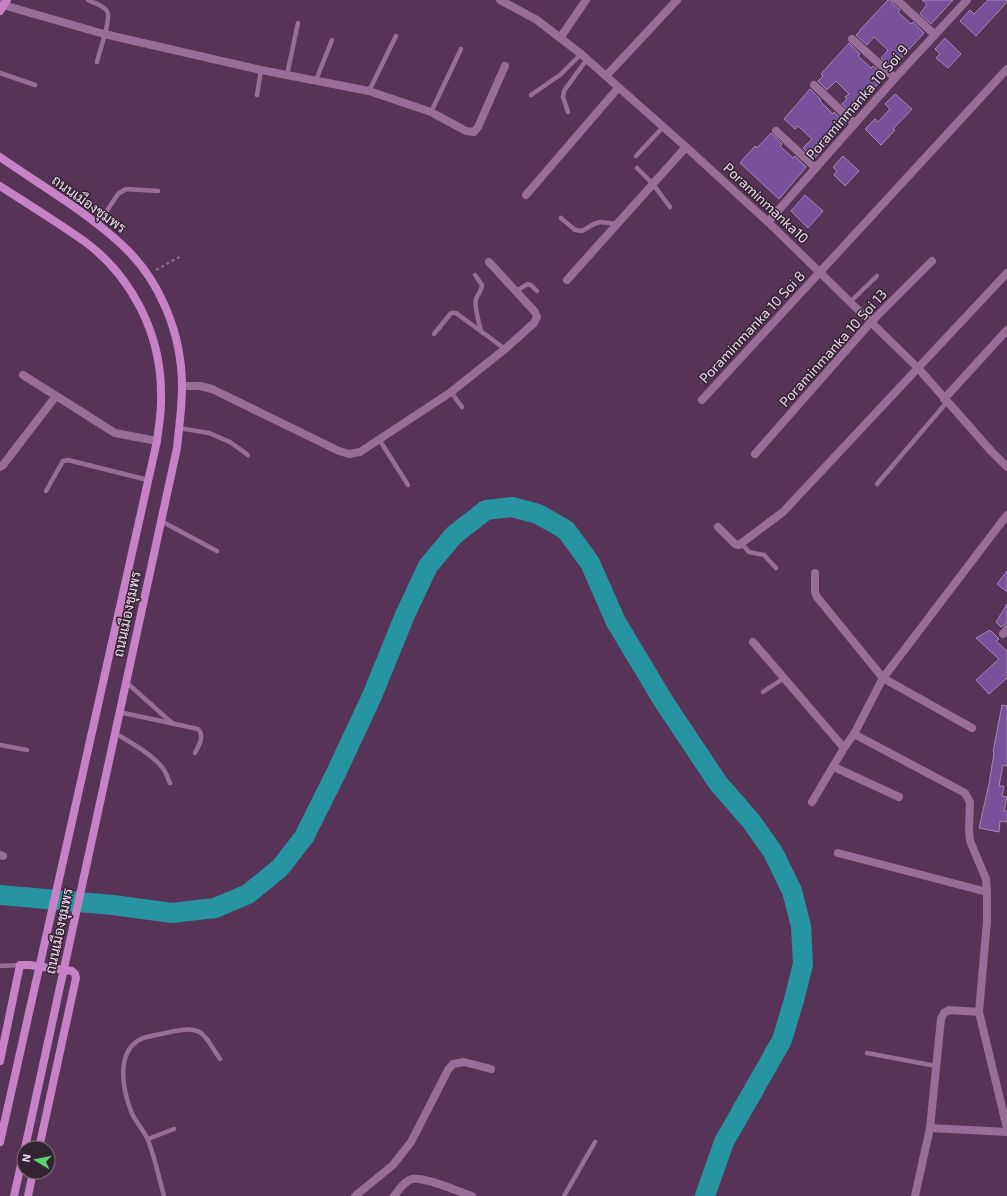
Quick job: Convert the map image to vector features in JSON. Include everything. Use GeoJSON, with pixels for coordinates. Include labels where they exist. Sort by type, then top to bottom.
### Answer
{"type":"FeatureCollection","features":[{"type":"Feature","properties":{"kind":"main road","name":"ถนนเมืองชุมพร"},"geometry":{"type":"LineString","coordinates":[[0,157],[98,224],[122,245],[148,275],[166,308],[177,339],[182,386],[177,448],[27,1140]]}},
{"type":"Feature","properties":{"kind":"main road","name":"ถนนเมืองชุมพร"},"geometry":{"type":"LineString","coordinates":[[0,186],[85,242],[107,261],[127,284],[145,316],[156,347],[160,368],[161,393],[157,441],[0,1142]]}},
{"type":"Feature","properties":{"kind":"main road"},"geometry":{"type":"LineString","coordinates":[[0,1061],[20,965],[72,971],[76,978],[41,1140]]}},
{"type":"Feature","properties":{"kind":"main road"},"geometry":{"type":"LineString","coordinates":[[14,1196],[18,1180]]}},
{"type":"Feature","properties":{"kind":"main road"},"geometry":{"type":"LineString","coordinates":[[28,1196],[31,1180]]}},
{"type":"Feature","properties":{"kind":"street","name":"Poraminmanka10"},"geometry":{"type":"LineString","coordinates":[[500,0],[537,20],[584,57],[768,222],[918,368],[990,451],[1007,467]]}},
{"type":"Feature","properties":{"kind":"street"},"geometry":{"type":"LineString","coordinates":[[560,38],[586,0]]}},
{"type":"Feature","properties":{"kind":"street"},"geometry":{"type":"LineString","coordinates":[[606,76],[677,0]]}},
{"type":"Feature","properties":{"kind":"street"},"geometry":{"type":"LineString","coordinates":[[897,0],[935,35]]}},
{"type":"Feature","properties":{"kind":"street","name":"Poraminmanka 10 Soi 9"},"geometry":{"type":"LineString","coordinates":[[768,222],[895,78],[967,0]]}},
{"type":"Feature","properties":{"kind":"street"},"geometry":{"type":"LineString","coordinates":[[3,5],[104,34],[261,70],[370,91],[431,112],[466,131],[474,132],[478,127],[505,66]]}},
{"type":"Feature","properties":{"kind":"street"},"geometry":{"type":"LineString","coordinates":[[852,39],[895,78]]}},
{"type":"Feature","properties":{"kind":"street","name":"Poraminmanka 10 Soi 8"},"geometry":{"type":"LineString","coordinates":[[702,400],[1007,69]]}},
{"type":"Feature","properties":{"kind":"street"},"geometry":{"type":"LineString","coordinates":[[814,85],[855,124]]}},
{"type":"Feature","properties":{"kind":"street"},"geometry":{"type":"LineString","coordinates":[[526,195],[618,88]]}},
{"type":"Feature","properties":{"kind":"street"},"geometry":{"type":"LineString","coordinates":[[776,131],[816,168]]}},
{"type":"Feature","properties":{"kind":"street"},"geometry":{"type":"LineString","coordinates":[[567,280],[686,147]]}},
{"type":"Feature","properties":{"kind":"street","name":"Poraminmanka 10 Soi 13"},"geometry":{"type":"LineString","coordinates":[[755,454],[871,322],[932,261]]}},
{"type":"Feature","properties":{"kind":"street"},"geometry":{"type":"LineString","coordinates":[[182,386],[200,386],[212,389],[339,451],[349,454],[360,452],[451,392],[505,349],[534,323],[537,318],[535,312],[489,262]]}},
{"type":"Feature","properties":{"kind":"street"},"geometry":{"type":"LineString","coordinates":[[718,527],[735,544],[739,545],[783,512],[1007,273]]}},
{"type":"Feature","properties":{"kind":"street"},"geometry":{"type":"LineString","coordinates":[[945,400],[1007,330]]}},
{"type":"Feature","properties":{"kind":"street"},"geometry":{"type":"LineString","coordinates":[[23,375],[115,433],[157,441]]}},
{"type":"Feature","properties":{"kind":"street"},"geometry":{"type":"LineString","coordinates":[[0,468],[56,396]]}},
{"type":"Feature","properties":{"kind":"street"},"geometry":{"type":"LineString","coordinates":[[812,802],[854,734],[883,678],[1007,515]]}},
{"type":"Feature","properties":{"kind":"street"},"geometry":{"type":"LineString","coordinates":[[815,573],[815,592],[817,597],[883,678],[972,728]]}},
{"type":"Feature","properties":{"kind":"street"},"geometry":{"type":"LineString","coordinates":[[753,642],[844,748]]}},
{"type":"Feature","properties":{"kind":"street"},"geometry":{"type":"LineString","coordinates":[[854,734],[965,793],[970,802],[970,841],[986,879],[987,892],[987,921],[979,1012],[1007,1128]]}},
{"type":"Feature","properties":{"kind":"street"},"geometry":{"type":"LineString","coordinates":[[834,767],[899,797]]}},
{"type":"Feature","properties":{"kind":"street"},"geometry":{"type":"LineString","coordinates":[[838,853],[987,892]]}},
{"type":"Feature","properties":{"kind":"street"},"geometry":{"type":"LineString","coordinates":[[915,1196],[930,1128],[941,1019],[944,1013],[949,1010],[979,1012]]}},
{"type":"Feature","properties":{"kind":"street"},"geometry":{"type":"LineString","coordinates":[[355,1196],[393,1165],[411,1142],[448,1070],[453,1064],[464,1062],[490,1069]]}},
{"type":"Feature","properties":{"kind":"street"},"geometry":{"type":"LineString","coordinates":[[930,1128],[1007,1132]]}},
{"type":"Feature","properties":{"kind":"street"},"geometry":{"type":"LineString","coordinates":[[394,1196],[403,1184],[411,1179],[424,1180],[472,1196]]}},
{"type":"Feature","properties":{"kind":"lane"},"geometry":{"type":"LineString","coordinates":[[88,0],[104,7],[108,12],[108,20],[97,62]]}},
{"type":"Feature","properties":{"kind":"lane"},"geometry":{"type":"LineString","coordinates":[[286,74],[298,23]]}},
{"type":"Feature","properties":{"kind":"lane"},"geometry":{"type":"LineString","coordinates":[[370,91],[396,36]]}},
{"type":"Feature","properties":{"kind":"lane"},"geometry":{"type":"LineString","coordinates":[[316,80],[332,40]]}},
{"type":"Feature","properties":{"kind":"lane"},"geometry":{"type":"LineString","coordinates":[[431,112],[461,49]]}},
{"type":"Feature","properties":{"kind":"lane"},"geometry":{"type":"LineString","coordinates":[[532,95],[584,57]]}},
{"type":"Feature","properties":{"kind":"lane"},"geometry":{"type":"LineString","coordinates":[[568,112],[563,97],[564,91],[584,57]]}},
{"type":"Feature","properties":{"kind":"lane"},"geometry":{"type":"LineString","coordinates":[[257,95],[261,70]]}},
{"type":"Feature","properties":{"kind":"lane"},"geometry":{"type":"LineString","coordinates":[[0,73],[35,85]]}},
{"type":"Feature","properties":{"kind":"lane"},"geometry":{"type":"LineString","coordinates":[[636,156],[663,127]]}},
{"type":"Feature","properties":{"kind":"lane"},"geometry":{"type":"LineString","coordinates":[[637,168],[653,184],[670,207]]}},
{"type":"Feature","properties":{"kind":"lane"},"geometry":{"type":"LineString","coordinates":[[98,224],[118,194],[126,189],[158,191]]}},
{"type":"Feature","properties":{"kind":"lane"},"geometry":{"type":"LineString","coordinates":[[561,218],[575,230],[582,231],[600,222],[617,224]]}},
{"type":"Feature","properties":{"kind":"lane"},"geometry":{"type":"LineString","coordinates":[[475,275],[482,285],[482,289],[476,300],[481,331]]}},
{"type":"Feature","properties":{"kind":"lane"},"geometry":{"type":"LineString","coordinates":[[850,302],[877,276]]}},
{"type":"Feature","properties":{"kind":"lane"},"geometry":{"type":"LineString","coordinates":[[516,291],[528,284],[537,291]]}},
{"type":"Feature","properties":{"kind":"lane"},"geometry":{"type":"LineString","coordinates":[[434,334],[451,313],[456,313],[505,349]]}},
{"type":"Feature","properties":{"kind":"lane"},"geometry":{"type":"LineString","coordinates":[[451,392],[462,407]]}},
{"type":"Feature","properties":{"kind":"lane"},"geometry":{"type":"LineString","coordinates":[[877,484],[945,400]]}},
{"type":"Feature","properties":{"kind":"lane"},"geometry":{"type":"LineString","coordinates":[[179,428],[208,433],[230,442],[248,455]]}},
{"type":"Feature","properties":{"kind":"lane"},"geometry":{"type":"LineString","coordinates":[[379,439],[408,485]]}},
{"type":"Feature","properties":{"kind":"lane"},"geometry":{"type":"LineString","coordinates":[[46,491],[63,461],[68,460],[148,480]]}},
{"type":"Feature","properties":{"kind":"lane"},"geometry":{"type":"LineString","coordinates":[[161,521],[217,551]]}},
{"type":"Feature","properties":{"kind":"lane"},"geometry":{"type":"LineString","coordinates":[[742,544],[749,552],[764,555],[776,568]]}},
{"type":"Feature","properties":{"kind":"lane"},"geometry":{"type":"LineString","coordinates":[[763,692],[784,678]]}},
{"type":"Feature","properties":{"kind":"lane"},"geometry":{"type":"LineString","coordinates":[[126,682],[174,724]]}},
{"type":"Feature","properties":{"kind":"lane"},"geometry":{"type":"LineString","coordinates":[[120,712],[198,729],[202,732],[202,737],[195,753]]}},
{"type":"Feature","properties":{"kind":"lane"},"geometry":{"type":"LineString","coordinates":[[115,733],[139,748],[161,765],[170,783]]}},
{"type":"Feature","properties":{"kind":"lane"},"geometry":{"type":"LineString","coordinates":[[0,745],[27,750]]}},
{"type":"Feature","properties":{"kind":"lane"},"geometry":{"type":"LineString","coordinates":[[0,966],[20,965]]}},
{"type":"Feature","properties":{"kind":"lane"},"geometry":{"type":"LineString","coordinates":[[164,1196],[148,1139],[131,1112],[125,1091],[123,1072],[125,1057],[129,1050],[140,1039],[183,1029],[196,1030],[202,1033],[220,1058]]}},
{"type":"Feature","properties":{"kind":"lane"},"geometry":{"type":"LineString","coordinates":[[867,1053],[936,1066]]}},
{"type":"Feature","properties":{"kind":"lane"},"geometry":{"type":"LineString","coordinates":[[148,1139],[174,1129]]}},
{"type":"Feature","properties":{"kind":"lane"},"geometry":{"type":"LineString","coordinates":[[564,1196],[595,1142]]}},
{"type":"Feature","properties":{"kind":"path"},"geometry":{"type":"LineString","coordinates":[[148,275],[181,256]]}},
{"type":"Feature","properties":{"kind":"building"},"geometry":{"type":"Polygon","coordinates":[[[888,0],[892,0],[893,4],[900,10],[898,12],[911,24],[913,22],[924,33],[892,68],[881,58],[888,50],[874,37],[867,45],[856,35],[888,0]]]}},
{"type":"Feature","properties":{"kind":"building"},"geometry":{"type":"Polygon","coordinates":[[[922,0],[953,0],[931,24],[920,14],[927,4],[922,0]]]}},
{"type":"Feature","properties":{"kind":"building"},"geometry":{"type":"Polygon","coordinates":[[[988,0],[1007,0],[1007,2],[976,36],[960,21],[970,10],[974,14],[988,0]]]}},
{"type":"Feature","properties":{"kind":"building"},"geometry":{"type":"Polygon","coordinates":[[[945,38],[961,54],[948,68],[936,58],[940,54],[935,49],[945,38]]]}},
{"type":"Feature","properties":{"kind":"building"},"geometry":{"type":"Polygon","coordinates":[[[849,43],[860,54],[858,56],[871,68],[873,66],[885,76],[852,113],[842,104],[847,99],[845,97],[849,94],[836,81],[827,90],[818,81],[823,76],[821,74],[849,43]]]}},
{"type":"Feature","properties":{"kind":"building"},"geometry":{"type":"Polygon","coordinates":[[[810,89],[833,114],[834,112],[846,123],[814,159],[803,148],[812,139],[798,126],[795,129],[784,119],[810,89]]]}},
{"type":"Feature","properties":{"kind":"building"},"geometry":{"type":"Polygon","coordinates":[[[895,94],[912,109],[893,129],[895,130],[881,145],[865,129],[875,119],[878,122],[890,109],[885,104],[895,94]]]}},
{"type":"Feature","properties":{"kind":"building"},"geometry":{"type":"Polygon","coordinates":[[[771,133],[782,144],[780,146],[793,158],[795,156],[806,167],[779,199],[740,163],[755,146],[757,148],[771,133]]]}},
{"type":"Feature","properties":{"kind":"building"},"geometry":{"type":"Polygon","coordinates":[[[843,156],[859,171],[845,186],[834,175],[837,171],[833,167],[843,156]]]}},
{"type":"Feature","properties":{"kind":"building"},"geometry":{"type":"Polygon","coordinates":[[[805,195],[823,211],[808,228],[791,211],[805,195]]]}},
{"type":"Feature","properties":{"kind":"building"},"geometry":{"type":"Polygon","coordinates":[[[1007,571],[1007,592],[997,584],[1007,571]]]}},
{"type":"Feature","properties":{"kind":"building"},"geometry":{"type":"Polygon","coordinates":[[[1007,604],[1007,623],[1001,627],[996,622],[1007,604]]]}},
{"type":"Feature","properties":{"kind":"building"},"geometry":{"type":"Polygon","coordinates":[[[990,630],[999,639],[996,641],[1007,651],[1007,678],[989,694],[976,680],[999,659],[976,638],[990,630]]]}},
{"type":"Feature","properties":{"kind":"building"},"geometry":{"type":"Polygon","coordinates":[[[1002,705],[1007,706],[1007,766],[1003,765],[999,786],[1004,786],[1002,796],[1007,797],[1004,811],[1007,811],[1007,822],[1000,821],[999,832],[979,828],[989,784],[993,752],[1002,705]]]}},
{"type":"Feature","properties":{"kind":"waterway"},"geometry":{"type":"LineString","coordinates":[[0,895],[113,905],[172,913],[215,908],[248,894],[280,868],[304,837],[372,696],[405,615],[428,566],[454,535],[486,510],[512,507],[538,514],[566,530],[590,563],[616,622],[664,702],[718,783],[751,821],[773,852],[792,891],[801,926],[803,964],[782,1040],[724,1142],[705,1196]]}}]}
